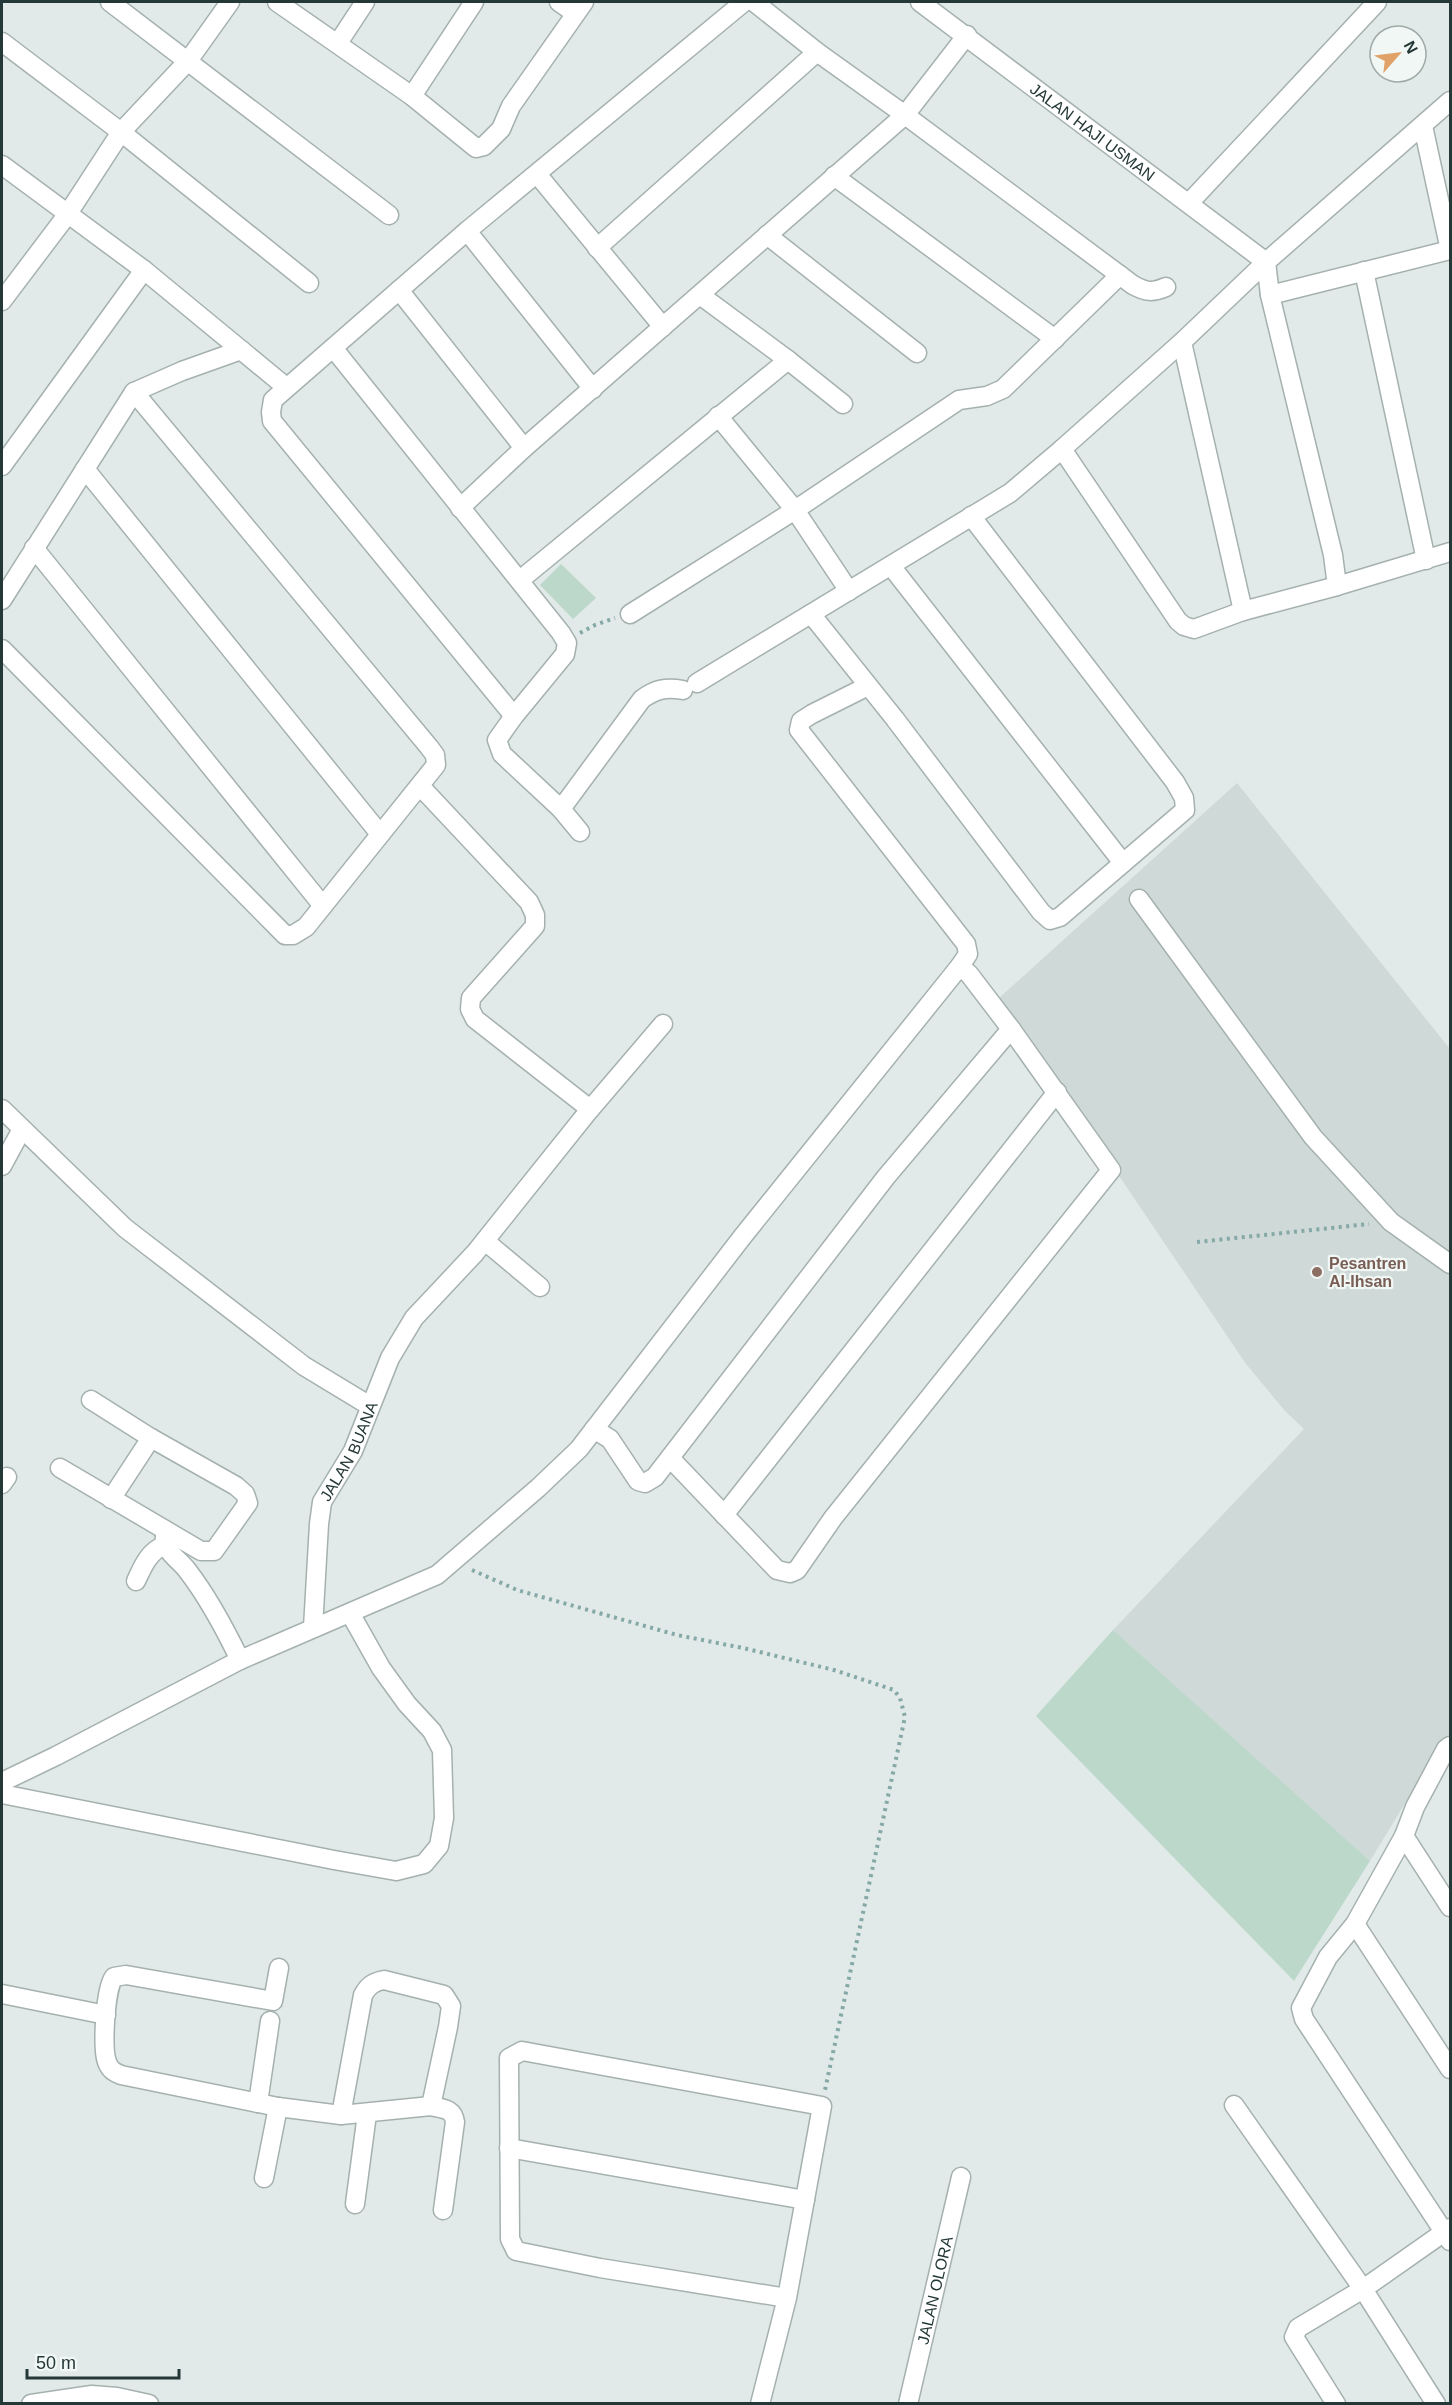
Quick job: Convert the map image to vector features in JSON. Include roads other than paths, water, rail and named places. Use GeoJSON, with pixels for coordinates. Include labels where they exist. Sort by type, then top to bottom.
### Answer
{"type":"FeatureCollection","features":[{"type":"Feature","properties":{"kind":"street"},"geometry":{"type":"LineString","coordinates":[[111,2],[389,215]]}},
{"type":"Feature","properties":{"kind":"street"},"geometry":{"type":"LineString","coordinates":[[2,301],[67,215],[122,132],[188,61],[230,2]]}},
{"type":"Feature","properties":{"kind":"street"},"geometry":{"type":"LineString","coordinates":[[277,2],[412,96],[476,148],[484,146],[501,129],[511,106],[580,7],[559,2]]}},
{"type":"Feature","properties":{"kind":"street"},"geometry":{"type":"LineString","coordinates":[[338,44],[365,2]]}},
{"type":"Feature","properties":{"kind":"street"},"geometry":{"type":"LineString","coordinates":[[412,96],[474,2]]}},
{"type":"Feature","properties":{"kind":"street"},"geometry":{"type":"LineString","coordinates":[[514,716],[272,421],[273,400],[467,231],[744,2]]}},
{"type":"Feature","properties":{"kind":"street"},"geometry":{"type":"LineString","coordinates":[[754,2],[818,52],[1120,275],[1146,292],[1166,287]]}},
{"type":"Feature","properties":{"kind":"street","name":"JALAN HAJI USMAN"},"geometry":{"type":"LineString","coordinates":[[920,2],[967,35],[1266,262]]}},
{"type":"Feature","properties":{"kind":"street"},"geometry":{"type":"LineString","coordinates":[[1189,203],[1377,2]]}},
{"type":"Feature","properties":{"kind":"street"},"geometry":{"type":"LineString","coordinates":[[460,507],[524,447],[905,115],[967,35]]}},
{"type":"Feature","properties":{"kind":"street"},"geometry":{"type":"LineString","coordinates":[[2,42],[122,132],[309,283]]}},
{"type":"Feature","properties":{"kind":"street"},"geometry":{"type":"LineString","coordinates":[[597,248],[818,52]]}},
{"type":"Feature","properties":{"kind":"street"},"geometry":{"type":"LineString","coordinates":[[561,809],[642,699],[654,690],[690,686],[1010,493],[1182,342],[1266,262],[1450,101]]}},
{"type":"Feature","properties":{"kind":"street"},"geometry":{"type":"LineString","coordinates":[[1270,295],[1450,250],[1423,126]]}},
{"type":"Feature","properties":{"kind":"street"},"geometry":{"type":"LineString","coordinates":[[2,165],[144,270],[286,387]]}},
{"type":"Feature","properties":{"kind":"street"},"geometry":{"type":"LineString","coordinates":[[537,174],[663,327]]}},
{"type":"Feature","properties":{"kind":"street"},"geometry":{"type":"LineString","coordinates":[[834,176],[1055,339]]}},
{"type":"Feature","properties":{"kind":"street"},"geometry":{"type":"LineString","coordinates":[[467,231],[593,389]]}},
{"type":"Feature","properties":{"kind":"street"},"geometry":{"type":"LineString","coordinates":[[767,235],[917,353]]}},
{"type":"Feature","properties":{"kind":"street"},"geometry":{"type":"LineString","coordinates":[[1266,262],[1270,295],[1333,555],[1337,586]]}},
{"type":"Feature","properties":{"kind":"street"},"geometry":{"type":"LineString","coordinates":[[2,466],[144,270]]}},
{"type":"Feature","properties":{"kind":"street"},"geometry":{"type":"LineString","coordinates":[[1364,271],[1426,560]]}},
{"type":"Feature","properties":{"kind":"street"},"geometry":{"type":"LineString","coordinates":[[630,614],[795,510],[959,400],[987,396],[1003,389],[1120,275]]}},
{"type":"Feature","properties":{"kind":"street"},"geometry":{"type":"LineString","coordinates":[[399,290],[524,447]]}},
{"type":"Feature","properties":{"kind":"street"},"geometry":{"type":"LineString","coordinates":[[700,295],[843,404]]}},
{"type":"Feature","properties":{"kind":"street"},"geometry":{"type":"LineString","coordinates":[[1182,342],[1243,611]]}},
{"type":"Feature","properties":{"kind":"street"},"geometry":{"type":"LineString","coordinates":[[334,349],[520,580],[567,643],[566,654],[497,740],[502,754],[561,809],[580,832]]}},
{"type":"Feature","properties":{"kind":"street"},"geometry":{"type":"LineString","coordinates":[[2,600],[134,392],[182,371],[241,350]]}},
{"type":"Feature","properties":{"kind":"street"},"geometry":{"type":"LineString","coordinates":[[520,580],[788,360]]}},
{"type":"Feature","properties":{"kind":"street"},"geometry":{"type":"LineString","coordinates":[[2,649],[285,935],[293,935],[306,927],[436,765],[435,755],[429,747],[134,392]]}},
{"type":"Feature","properties":{"kind":"street"},"geometry":{"type":"LineString","coordinates":[[718,416],[795,510],[849,591]]}},
{"type":"Feature","properties":{"kind":"street"},"geometry":{"type":"LineString","coordinates":[[1062,449],[1178,621],[1194,629],[1243,611],[1450,552]]}},
{"type":"Feature","properties":{"kind":"street"},"geometry":{"type":"LineString","coordinates":[[85,469],[380,834]]}},
{"type":"Feature","properties":{"kind":"street"},"geometry":{"type":"LineString","coordinates":[[811,614],[1041,912],[1050,920],[1060,917],[1185,810],[1184,798],[1175,782],[971,516]]}},
{"type":"Feature","properties":{"kind":"street"},"geometry":{"type":"LineString","coordinates":[[33,548],[322,906]]}},
{"type":"Feature","properties":{"kind":"street"},"geometry":{"type":"LineString","coordinates":[[891,566],[1123,862]]}},
{"type":"Feature","properties":{"kind":"street"},"geometry":{"type":"LineString","coordinates":[[2,1782],[240,1660],[437,1575],[538,1488],[579,1449],[743,1236],[968,954],[966,944],[799,730],[801,721],[868,686]]}},
{"type":"Feature","properties":{"kind":"street"},"geometry":{"type":"LineString","coordinates":[[420,786],[529,902],[535,915],[535,926],[471,998],[471,1009],[475,1019],[590,1110]]}},
{"type":"Feature","properties":{"kind":"street"},"geometry":{"type":"LineString","coordinates":[[1139,899],[1313,1137],[1391,1222],[1450,1264]]}},
{"type":"Feature","properties":{"kind":"street"},"geometry":{"type":"LineString","coordinates":[[670,1458],[777,1570],[790,1573],[796,1570],[854,1491],[1111,1170],[1011,1029],[969,974],[960,966]]}},
{"type":"Feature","properties":{"kind":"street","name":"JALAN BUANA"},"geometry":{"type":"LineString","coordinates":[[313,1628],[322,1502],[352,1451],[390,1358],[414,1318],[485,1241],[590,1110],[663,1024]]}},
{"type":"Feature","properties":{"kind":"street"},"geometry":{"type":"LineString","coordinates":[[594,1429],[610,1439],[638,1480],[645,1483],[655,1477],[886,1177],[1011,1029]]}},
{"type":"Feature","properties":{"kind":"street"},"geometry":{"type":"LineString","coordinates":[[724,1515],[1057,1092]]}},
{"type":"Feature","properties":{"kind":"street"},"geometry":{"type":"LineString","coordinates":[[2,1109],[125,1228],[303,1366],[370,1406]]}},
{"type":"Feature","properties":{"kind":"street"},"geometry":{"type":"LineString","coordinates":[[2,1166],[22,1129]]}},
{"type":"Feature","properties":{"kind":"street"},"geometry":{"type":"LineString","coordinates":[[485,1241],[540,1287]]}},
{"type":"Feature","properties":{"kind":"street"},"geometry":{"type":"LineString","coordinates":[[60,1468],[111,1499],[165,1538],[201,1551],[209,1552],[218,1548],[248,1503],[245,1494],[236,1486],[151,1438],[91,1400]]}},
{"type":"Feature","properties":{"kind":"street"},"geometry":{"type":"LineString","coordinates":[[111,1499],[151,1438]]}},
{"type":"Feature","properties":{"kind":"street"},"geometry":{"type":"LineString","coordinates":[[136,1581],[146,1559],[165,1538]]}},
{"type":"Feature","properties":{"kind":"street"},"geometry":{"type":"LineString","coordinates":[[165,1538],[219,1619],[240,1660]]}},
{"type":"Feature","properties":{"kind":"street"},"geometry":{"type":"LineString","coordinates":[[2,1794],[396,1871],[424,1864],[439,1846],[444,1818],[442,1750],[432,1731],[407,1704],[381,1668],[350,1612]]}},
{"type":"Feature","properties":{"kind":"street"},"geometry":{"type":"LineString","coordinates":[[1336,2403],[1294,2337],[1294,2332],[1448,2234],[1301,2013],[1301,2008],[1328,1957],[1355,1924],[1404,1836],[1415,1807],[1446,1749],[1450,1746]]}},
{"type":"Feature","properties":{"kind":"street"},"geometry":{"type":"LineString","coordinates":[[1404,1836],[1450,1907]]}},
{"type":"Feature","properties":{"kind":"street"},"geometry":{"type":"LineString","coordinates":[[1355,1924],[1450,2069]]}},
{"type":"Feature","properties":{"kind":"street"},"geometry":{"type":"LineString","coordinates":[[279,1968],[273,2001],[119,1974],[111,1981],[109,1987],[106,2015],[106,2057],[110,2069],[114,2072],[278,2107],[341,2115],[431,2106],[448,2110],[452,2113],[455,2122],[443,2210]]}},
{"type":"Feature","properties":{"kind":"street"},"geometry":{"type":"LineString","coordinates":[[341,2115],[363,1995],[374,1982],[384,1980],[437,1992],[444,1995],[451,2006],[431,2106]]}},
{"type":"Feature","properties":{"kind":"street"},"geometry":{"type":"LineString","coordinates":[[2,1994],[106,2015]]}},
{"type":"Feature","properties":{"kind":"street"},"geometry":{"type":"LineString","coordinates":[[258,2103],[270,2021]]}},
{"type":"Feature","properties":{"kind":"street"},"geometry":{"type":"LineString","coordinates":[[760,2403],[787,2298],[822,2106],[522,2051],[513,2054],[508,2062],[510,2239],[516,2251],[600,2268],[787,2298]]}},
{"type":"Feature","properties":{"kind":"street"},"geometry":{"type":"LineString","coordinates":[[1234,2104],[1363,2289],[1436,2403]]}},
{"type":"Feature","properties":{"kind":"street"},"geometry":{"type":"LineString","coordinates":[[264,2178],[278,2107]]}},
{"type":"Feature","properties":{"kind":"street"},"geometry":{"type":"LineString","coordinates":[[355,2204],[367,2114]]}},
{"type":"Feature","properties":{"kind":"street"},"geometry":{"type":"LineString","coordinates":[[509,2148],[805,2200]]}},
{"type":"Feature","properties":{"kind":"street","name":"JALAN OLORA"},"geometry":{"type":"LineString","coordinates":[[908,2403],[961,2177]]}},
{"type":"Feature","properties":{"kind":"street"},"geometry":{"type":"LineString","coordinates":[[31,2403],[92,2395],[149,2403]]}},
{"type":"Feature","properties":{"kind":"place","name":"Pesantren Al-Ihsan"},"geometry":{"type":"Point","coordinates":[1317,1272]}}]}
